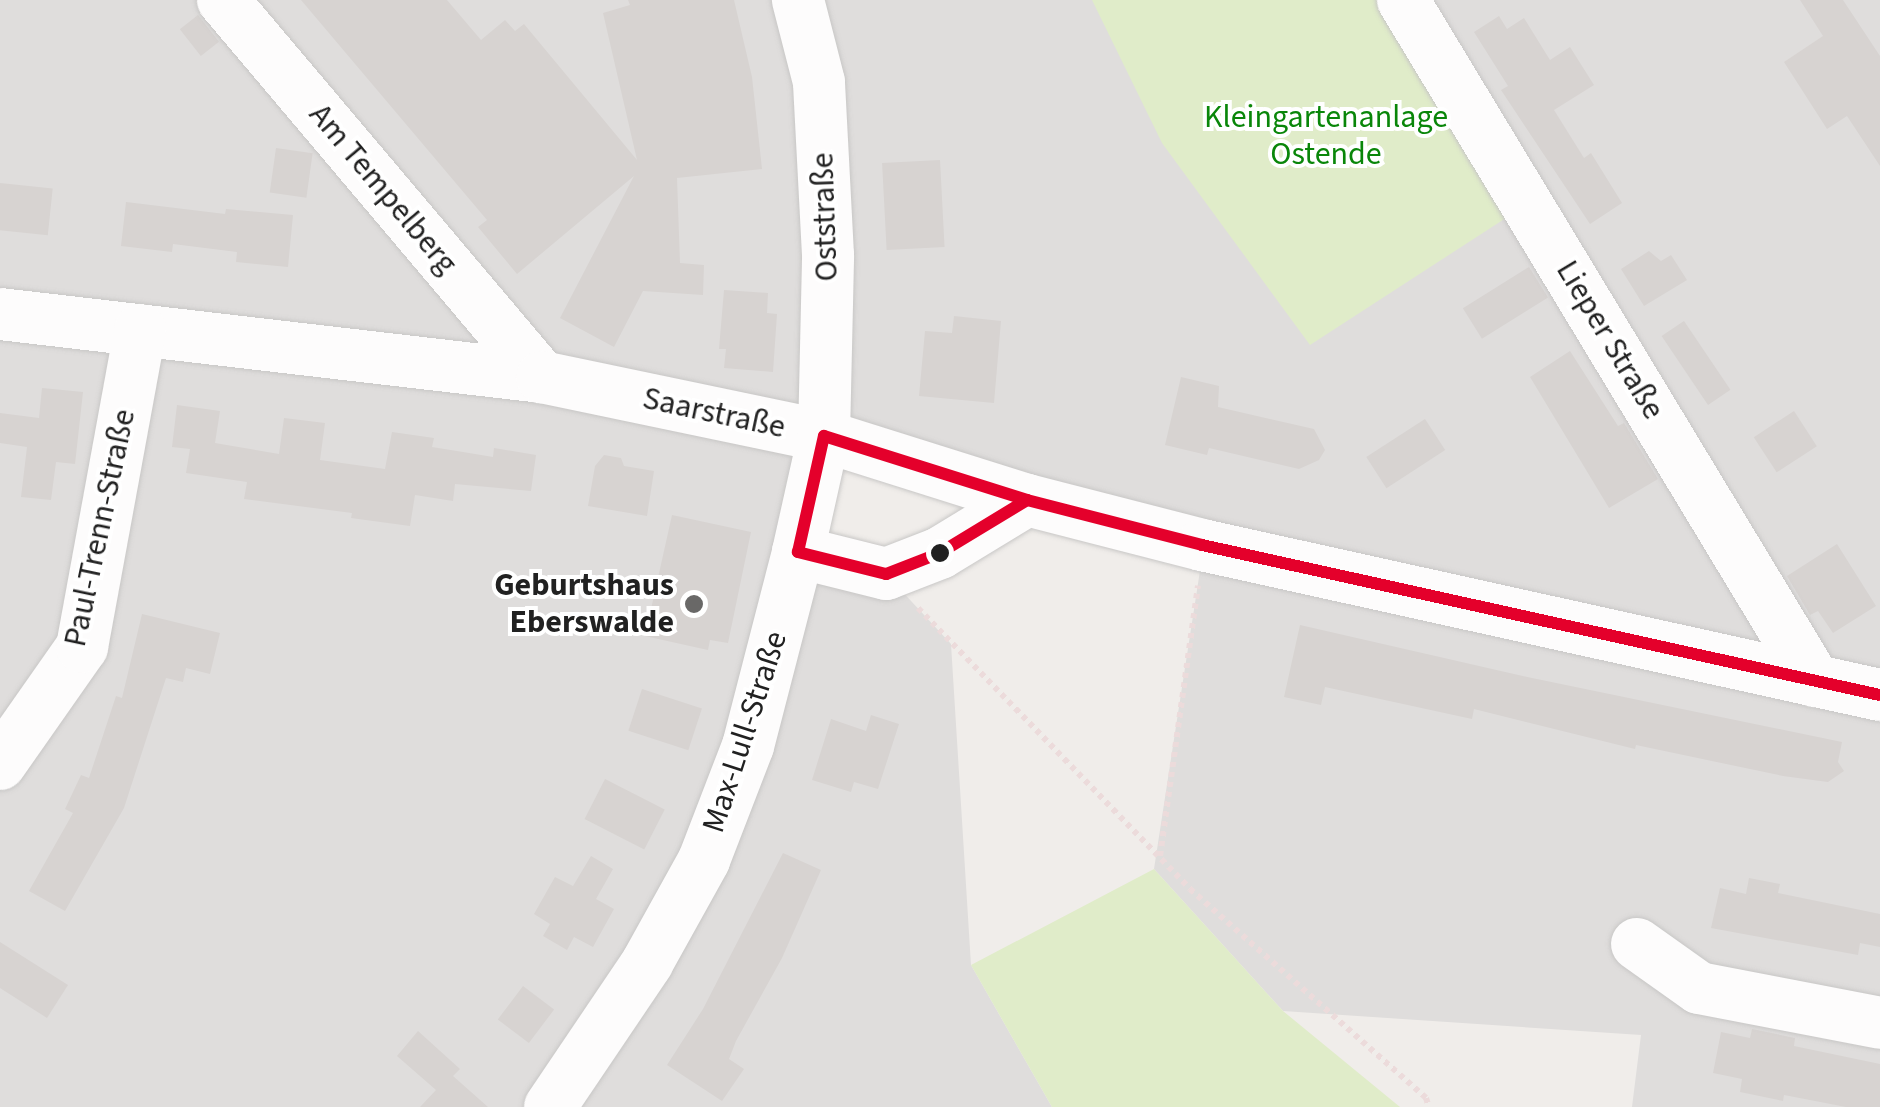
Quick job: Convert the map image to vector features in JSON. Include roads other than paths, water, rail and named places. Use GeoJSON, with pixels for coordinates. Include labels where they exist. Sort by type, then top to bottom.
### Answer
{"type":"FeatureCollection","features":[{"type":"Feature","properties":{"kind":"street","name":"Am Tempelberg"},"geometry":{"type":"LineString","coordinates":[[223,0],[542,378]]}},
{"type":"Feature","properties":{"kind":"street","name":"Oststraße"},"geometry":{"type":"LineString","coordinates":[[798,0],[819,82],[828,255],[824,436]]}},
{"type":"Feature","properties":{"kind":"street","name":"Lieper Straße"},"geometry":{"type":"LineString","coordinates":[[1403,0],[1815,681]]}},
{"type":"Feature","properties":{"kind":"street","name":"Saarstraße"},"geometry":{"type":"LineString","coordinates":[[0,314],[542,378],[824,436],[1028,500],[1202,546],[1880,695]]}},
{"type":"Feature","properties":{"kind":"street","name":"Paul-Trenn-Straße"},"geometry":{"type":"LineString","coordinates":[[0,764],[82,647],[140,330]]}},
{"type":"Feature","properties":{"kind":"street","name":"Max-Lull-Straße"},"geometry":{"type":"LineString","coordinates":[[550,1107],[647,963],[704,860],[748,746],[824,436]]}},
{"type":"Feature","properties":{"kind":"street"},"geometry":{"type":"LineString","coordinates":[[798,552],[886,574],[940,553],[1028,500]]}},
{"type":"Feature","properties":{"kind":"street"},"geometry":{"type":"LineString","coordinates":[[1637,944],[1699,988],[1880,1022]]}},
{"type":"Feature","properties":{"kind":"place","name":"Geburtshaus Eberswalde"},"geometry":{"type":"Point","coordinates":[694,604]}},
{"type":"Feature","properties":{"kind":"park label","name":"Kleingartenanlage Ostende"},"geometry":{"type":"Point","coordinates":[1326,136]}}]}
